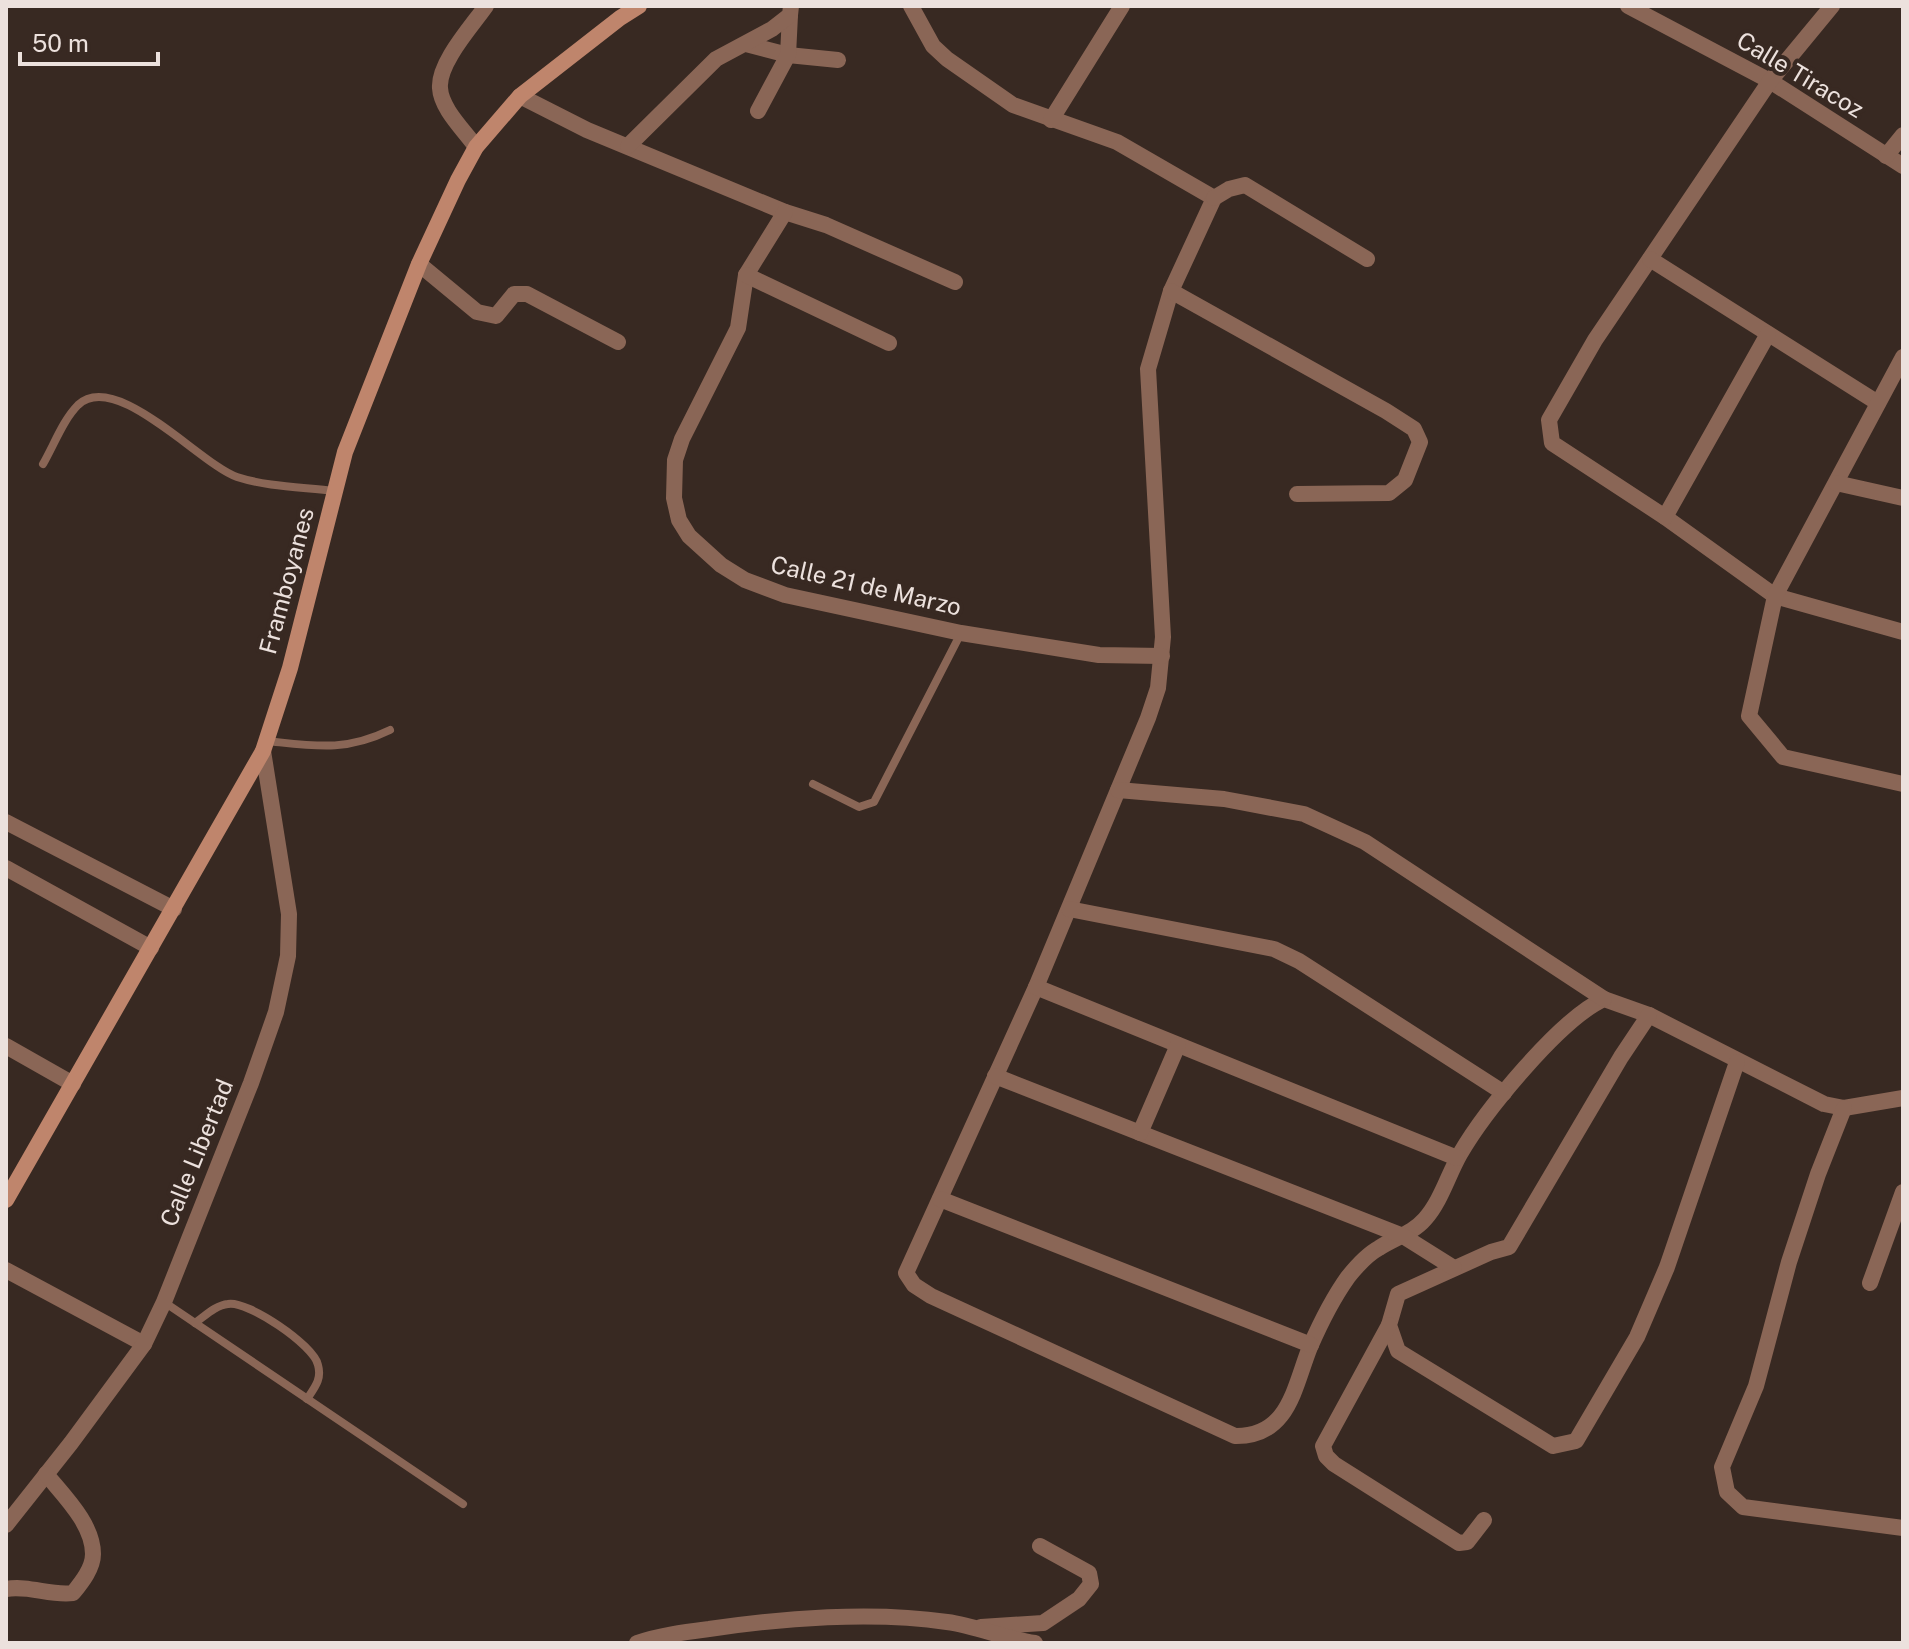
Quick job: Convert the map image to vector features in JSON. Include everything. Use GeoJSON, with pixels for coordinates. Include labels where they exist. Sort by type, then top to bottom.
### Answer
{"type":"FeatureCollection","features":[{"type":"Feature","properties":{"kind":"main road","name":"Framboyanes"},"geometry":{"type":"LineString","coordinates":[[6,1200],[264,746],[290,668],[345,452],[419,264],[458,180],[476,147],[520,96],[639,6]]}},
{"type":"Feature","properties":{"kind":"street"},"geometry":{"type":"LineString","coordinates":[[476,147],[446,105],[440,88],[446,64],[486,6]]}},
{"type":"Feature","properties":{"kind":"street"},"geometry":{"type":"LineString","coordinates":[[911,6],[933,46],[1013,105],[1117,142],[1214,198]]}},
{"type":"Feature","properties":{"kind":"street"},"geometry":{"type":"LineString","coordinates":[[1051,120],[1122,6]]}},
{"type":"Feature","properties":{"kind":"street","name":"Calle Tiracoz"},"geometry":{"type":"LineString","coordinates":[[1628,6],[1770,81],[1903,166]]}},
{"type":"Feature","properties":{"kind":"street"},"geometry":{"type":"LineString","coordinates":[[1832,6],[1770,81],[1595,340],[1549,420],[1552,443],[1665,517],[1775,596],[1903,632]]}},
{"type":"Feature","properties":{"kind":"street"},"geometry":{"type":"LineString","coordinates":[[628,146],[716,59],[772,29],[790,10]]}},
{"type":"Feature","properties":{"kind":"street"},"geometry":{"type":"LineString","coordinates":[[758,111],[788,55],[790,10]]}},
{"type":"Feature","properties":{"kind":"street"},"geometry":{"type":"LineString","coordinates":[[746,44],[788,55],[838,60]]}},
{"type":"Feature","properties":{"kind":"street"},"geometry":{"type":"LineString","coordinates":[[520,96],[587,130],[785,212],[826,225],[955,282]]}},
{"type":"Feature","properties":{"kind":"street"},"geometry":{"type":"LineString","coordinates":[[1886,156],[1903,135]]}},
{"type":"Feature","properties":{"kind":"street"},"geometry":{"type":"LineString","coordinates":[[1367,259],[1245,185],[1229,189],[1214,198],[1171,291],[1148,369],[1163,637],[1158,688],[1036,987],[906,1273],[914,1285],[931,1296],[1235,1436],[1253,1436],[1273,1423],[1290,1405],[1311,1345],[1349,1276],[1376,1249],[1403,1236],[1424,1220],[1457,1158],[1504,1093],[1567,1025],[1589,1005],[1604,999]]}},
{"type":"Feature","properties":{"kind":"street","name":"Calle 21 de Marzo"},"geometry":{"type":"LineString","coordinates":[[785,212],[746,275],[738,328],[682,439],[675,460],[674,498],[679,520],[689,536],[721,565],[745,580],[785,595],[961,633],[1099,655],[1162,656]]}},
{"type":"Feature","properties":{"kind":"street"},"geometry":{"type":"LineString","coordinates":[[1650,259],[1878,403]]}},
{"type":"Feature","properties":{"kind":"street"},"geometry":{"type":"LineString","coordinates":[[419,264],[477,312],[496,316],[514,294],[527,294],[618,342]]}},
{"type":"Feature","properties":{"kind":"street"},"geometry":{"type":"LineString","coordinates":[[746,275],[889,343]]}},
{"type":"Feature","properties":{"kind":"street"},"geometry":{"type":"LineString","coordinates":[[1171,291],[1414,429],[1420,442],[1405,480],[1389,493],[1297,494]]}},
{"type":"Feature","properties":{"kind":"street"},"geometry":{"type":"LineString","coordinates":[[1665,517],[1768,334]]}},
{"type":"Feature","properties":{"kind":"street"},"geometry":{"type":"LineString","coordinates":[[1903,357],[1775,596],[1749,716],[1783,757],[1903,784]]}},
{"type":"Feature","properties":{"kind":"street"},"geometry":{"type":"LineString","coordinates":[[1836,483],[1903,498]]}},
{"type":"Feature","properties":{"kind":"street","name":"Calle Libertad"},"geometry":{"type":"LineString","coordinates":[[6,1525],[144,1344],[164,1302],[276,1012],[288,956],[289,914],[264,746]]}},
{"type":"Feature","properties":{"kind":"street"},"geometry":{"type":"LineString","coordinates":[[1118,790],[1224,799],[1304,814],[1365,842],[1604,999],[1649,1015],[1811,1099],[1844,1108],[1903,1098]]}},
{"type":"Feature","properties":{"kind":"street"},"geometry":{"type":"LineString","coordinates":[[6,822],[174,909]]}},
{"type":"Feature","properties":{"kind":"street"},"geometry":{"type":"LineString","coordinates":[[6,868],[151,948]]}},
{"type":"Feature","properties":{"kind":"street"},"geometry":{"type":"LineString","coordinates":[[1069,909],[1274,949],[1299,961],[1504,1093]]}},
{"type":"Feature","properties":{"kind":"street"},"geometry":{"type":"LineString","coordinates":[[1036,987],[1457,1158]]}},
{"type":"Feature","properties":{"kind":"street"},"geometry":{"type":"LineString","coordinates":[[1484,1520],[1467,1542],[1459,1543],[1334,1464],[1326,1456],[1323,1446],[1389,1325],[1398,1294],[1491,1252],[1509,1247],[1649,1015]]}},
{"type":"Feature","properties":{"kind":"street"},"geometry":{"type":"LineString","coordinates":[[1140,1133],[1178,1045]]}},
{"type":"Feature","properties":{"kind":"street"},"geometry":{"type":"LineString","coordinates":[[6,1046],[73,1084]]}},
{"type":"Feature","properties":{"kind":"street"},"geometry":{"type":"LineString","coordinates":[[1389,1325],[1398,1351],[1553,1446],[1576,1441],[1637,1337],[1661,1281],[1737,1062]]}},
{"type":"Feature","properties":{"kind":"street"},"geometry":{"type":"LineString","coordinates":[[995,1076],[1403,1236],[1454,1268]]}},
{"type":"Feature","properties":{"kind":"street"},"geometry":{"type":"LineString","coordinates":[[1844,1108],[1789,1262],[1756,1386],[1722,1467],[1727,1492],[1743,1507],[1903,1528]]}},
{"type":"Feature","properties":{"kind":"street"},"geometry":{"type":"LineString","coordinates":[[1870,1283],[1903,1192]]}},
{"type":"Feature","properties":{"kind":"street"},"geometry":{"type":"LineString","coordinates":[[940,1199],[1311,1345]]}},
{"type":"Feature","properties":{"kind":"street"},"geometry":{"type":"LineString","coordinates":[[6,1270],[144,1344]]}},
{"type":"Feature","properties":{"kind":"street"},"geometry":{"type":"LineString","coordinates":[[6,1589],[20,1587],[59,1595],[73,1593],[86,1577],[93,1556],[90,1537],[73,1506],[46,1474]]}},
{"type":"Feature","properties":{"kind":"street"},"geometry":{"type":"LineString","coordinates":[[976,1627],[1043,1623],[1079,1599],[1091,1584],[1089,1573],[1040,1546]]}},
{"type":"Feature","properties":{"kind":"street"},"geometry":{"type":"LineString","coordinates":[[637,1643],[654,1637],[735,1625],[846,1617],[943,1621],[976,1627],[1011,1640],[1035,1643]]}},
{"type":"Feature","properties":{"kind":"lane"},"geometry":{"type":"LineString","coordinates":[[43,464],[71,414],[80,403],[94,397],[119,400],[235,477],[336,491]]}},
{"type":"Feature","properties":{"kind":"lane"},"geometry":{"type":"LineString","coordinates":[[813,784],[859,807],[874,802],[961,633]]}},
{"type":"Feature","properties":{"kind":"lane"},"geometry":{"type":"LineString","coordinates":[[264,746],[329,747],[365,742],[390,730]]}},
{"type":"Feature","properties":{"kind":"lane"},"geometry":{"type":"LineString","coordinates":[[164,1302],[463,1504]]}},
{"type":"Feature","properties":{"kind":"lane"},"geometry":{"type":"LineString","coordinates":[[195,1323],[229,1303],[252,1309],[299,1341],[318,1361],[320,1378],[307,1399]]}}]}
